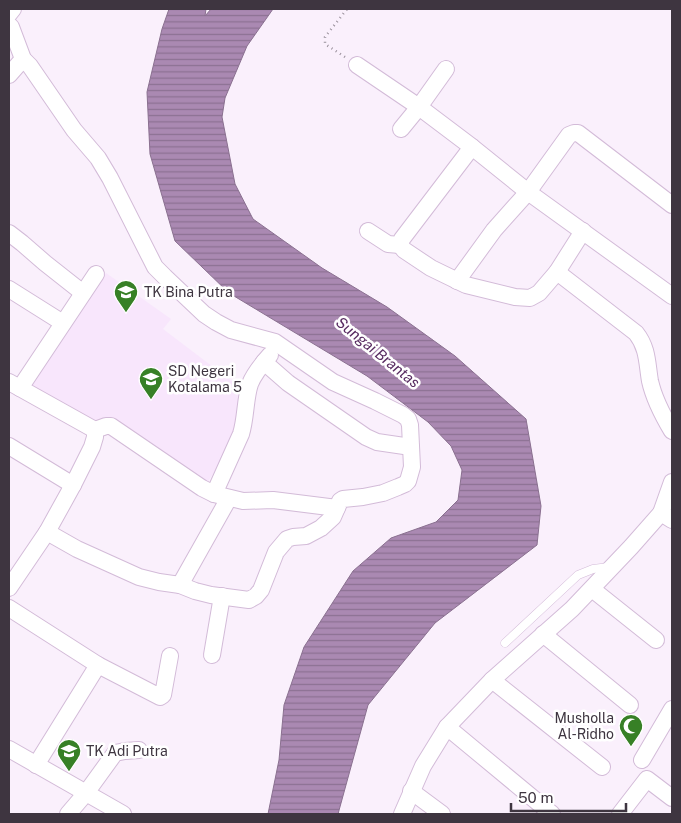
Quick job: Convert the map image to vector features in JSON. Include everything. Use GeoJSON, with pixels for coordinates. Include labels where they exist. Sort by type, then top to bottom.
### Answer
{"type":"FeatureCollection","features":[{"type":"Feature","properties":{"kind":"street"},"geometry":{"type":"LineString","coordinates":[[9,14],[13,9]]}},
{"type":"Feature","properties":{"kind":"street"},"geometry":{"type":"LineString","coordinates":[[9,24],[23,59],[30,66],[74,130],[98,158],[155,267],[204,314],[216,322],[231,330],[279,344],[333,382],[405,417],[410,425],[411,473],[408,481],[383,493],[343,499],[340,501],[333,517],[321,528],[306,536],[293,537],[287,540],[276,552],[261,590],[249,600],[195,591],[180,585],[140,577],[77,549],[47,532]]}},
{"type":"Feature","properties":{"kind":"street"},"geometry":{"type":"LineString","coordinates":[[9,75],[23,59]]}},
{"type":"Feature","properties":{"kind":"street"},"geometry":{"type":"LineString","coordinates":[[357,65],[419,107],[528,192],[672,296]]}},
{"type":"Feature","properties":{"kind":"street"},"geometry":{"type":"LineString","coordinates":[[401,130],[446,69]]}},
{"type":"Feature","properties":{"kind":"street"},"geometry":{"type":"LineString","coordinates":[[457,281],[494,230],[528,192],[569,135],[574,133],[578,133],[672,206]]}},
{"type":"Feature","properties":{"kind":"street"},"geometry":{"type":"LineString","coordinates":[[400,245],[402,238],[472,147]]}},
{"type":"Feature","properties":{"kind":"street"},"geometry":{"type":"LineString","coordinates":[[368,230],[388,244],[400,245]]}},
{"type":"Feature","properties":{"kind":"street"},"geometry":{"type":"LineString","coordinates":[[400,245],[404,250],[431,268],[466,285],[515,297],[530,298],[539,294],[557,272],[583,231]]}},
{"type":"Feature","properties":{"kind":"street"},"geometry":{"type":"LineString","coordinates":[[9,233],[83,293]]}},
{"type":"Feature","properties":{"kind":"street"},"geometry":{"type":"LineString","coordinates":[[557,272],[642,340],[646,352],[650,382],[658,404],[672,431]]}},
{"type":"Feature","properties":{"kind":"street"},"geometry":{"type":"LineString","coordinates":[[96,274],[63,323],[14,385],[95,430],[111,426],[202,488],[221,496],[243,501],[273,500],[337,508]]}},
{"type":"Feature","properties":{"kind":"street"},"geometry":{"type":"LineString","coordinates":[[9,289],[63,323]]}},
{"type":"Feature","properties":{"kind":"street"},"geometry":{"type":"LineString","coordinates":[[180,585],[221,496],[244,426],[250,384],[264,362],[279,344]]}},
{"type":"Feature","properties":{"kind":"street"},"geometry":{"type":"LineString","coordinates":[[264,362],[288,383],[366,438],[378,442],[411,447]]}},
{"type":"Feature","properties":{"kind":"street"},"geometry":{"type":"LineString","coordinates":[[9,588],[47,532],[73,485],[92,448],[95,430]]}},
{"type":"Feature","properties":{"kind":"street"},"geometry":{"type":"LineString","coordinates":[[9,446],[73,485]]}},
{"type":"Feature","properties":{"kind":"street"},"geometry":{"type":"LineString","coordinates":[[402,814],[423,766],[447,727],[492,680],[572,610],[648,530],[667,516],[672,482]]}},
{"type":"Feature","properties":{"kind":"street"},"geometry":{"type":"LineString","coordinates":[[592,589],[656,640]]}},
{"type":"Feature","properties":{"kind":"street"},"geometry":{"type":"LineString","coordinates":[[212,655],[222,596]]}},
{"type":"Feature","properties":{"kind":"street"},"geometry":{"type":"LineString","coordinates":[[9,608],[98,665],[160,697],[170,656]]}},
{"type":"Feature","properties":{"kind":"street"},"geometry":{"type":"LineString","coordinates":[[543,634],[630,705]]}},
{"type":"Feature","properties":{"kind":"street"},"geometry":{"type":"LineString","coordinates":[[36,765],[98,665]]}},
{"type":"Feature","properties":{"kind":"street"},"geometry":{"type":"LineString","coordinates":[[492,680],[602,768]]}},
{"type":"Feature","properties":{"kind":"street"},"geometry":{"type":"LineString","coordinates":[[642,760],[672,709]]}},
{"type":"Feature","properties":{"kind":"street"},"geometry":{"type":"LineString","coordinates":[[447,727],[552,814]]}},
{"type":"Feature","properties":{"kind":"street"},"geometry":{"type":"LineString","coordinates":[[9,749],[123,814]]}},
{"type":"Feature","properties":{"kind":"street"},"geometry":{"type":"LineString","coordinates":[[68,814],[115,753],[125,750],[139,750]]}},
{"type":"Feature","properties":{"kind":"street"},"geometry":{"type":"LineString","coordinates":[[620,814],[648,779],[672,798]]}},
{"type":"Feature","properties":{"kind":"street"},"geometry":{"type":"LineString","coordinates":[[412,791],[442,814]]}},
{"type":"Feature","properties":{"kind":"lane"},"geometry":{"type":"LineString","coordinates":[[505,644],[578,575],[593,568],[613,566]]}},
{"type":"Feature","properties":{"kind":"path"},"geometry":{"type":"LineString","coordinates":[[347,9],[326,37],[325,44],[357,65]]}},
{"type":"Feature","properties":{"kind":"shaded area","name":"SD Negeri Kotalama 5"},"geometry":{"type":"Polygon","coordinates":[[[106,273],[171,319],[163,329],[246,392],[243,425],[206,485],[105,418],[99,423],[29,385],[78,308],[106,273]]]}},
{"type":"Feature","properties":{"kind":"water","name":"Sungai Brantas"},"geometry":{"type":"Polygon","coordinates":[[[169,9],[206,9],[205,16],[211,9],[273,9],[247,46],[225,98],[222,117],[235,184],[253,219],[322,268],[387,307],[455,356],[526,419],[541,506],[537,545],[435,623],[368,705],[338,814],[268,814],[279,760],[284,705],[304,647],[353,571],[391,538],[436,522],[458,500],[462,470],[451,446],[428,422],[367,376],[229,293],[175,241],[150,154],[147,92],[162,29],[169,9]]]}},
{"type":"Feature","properties":{"kind":"place","name":"TK Bina Putra"},"geometry":{"type":"Point","coordinates":[126,313]}},
{"type":"Feature","properties":{"kind":"place","name":"SD Negeri Kotalama 5"},"geometry":{"type":"Point","coordinates":[151,400]}},
{"type":"Feature","properties":{"kind":"place","name":"Musholla Al-Ridho"},"geometry":{"type":"Point","coordinates":[631,747]}},
{"type":"Feature","properties":{"kind":"place","name":"TK Adi Putra"},"geometry":{"type":"Point","coordinates":[69,772]}}]}
